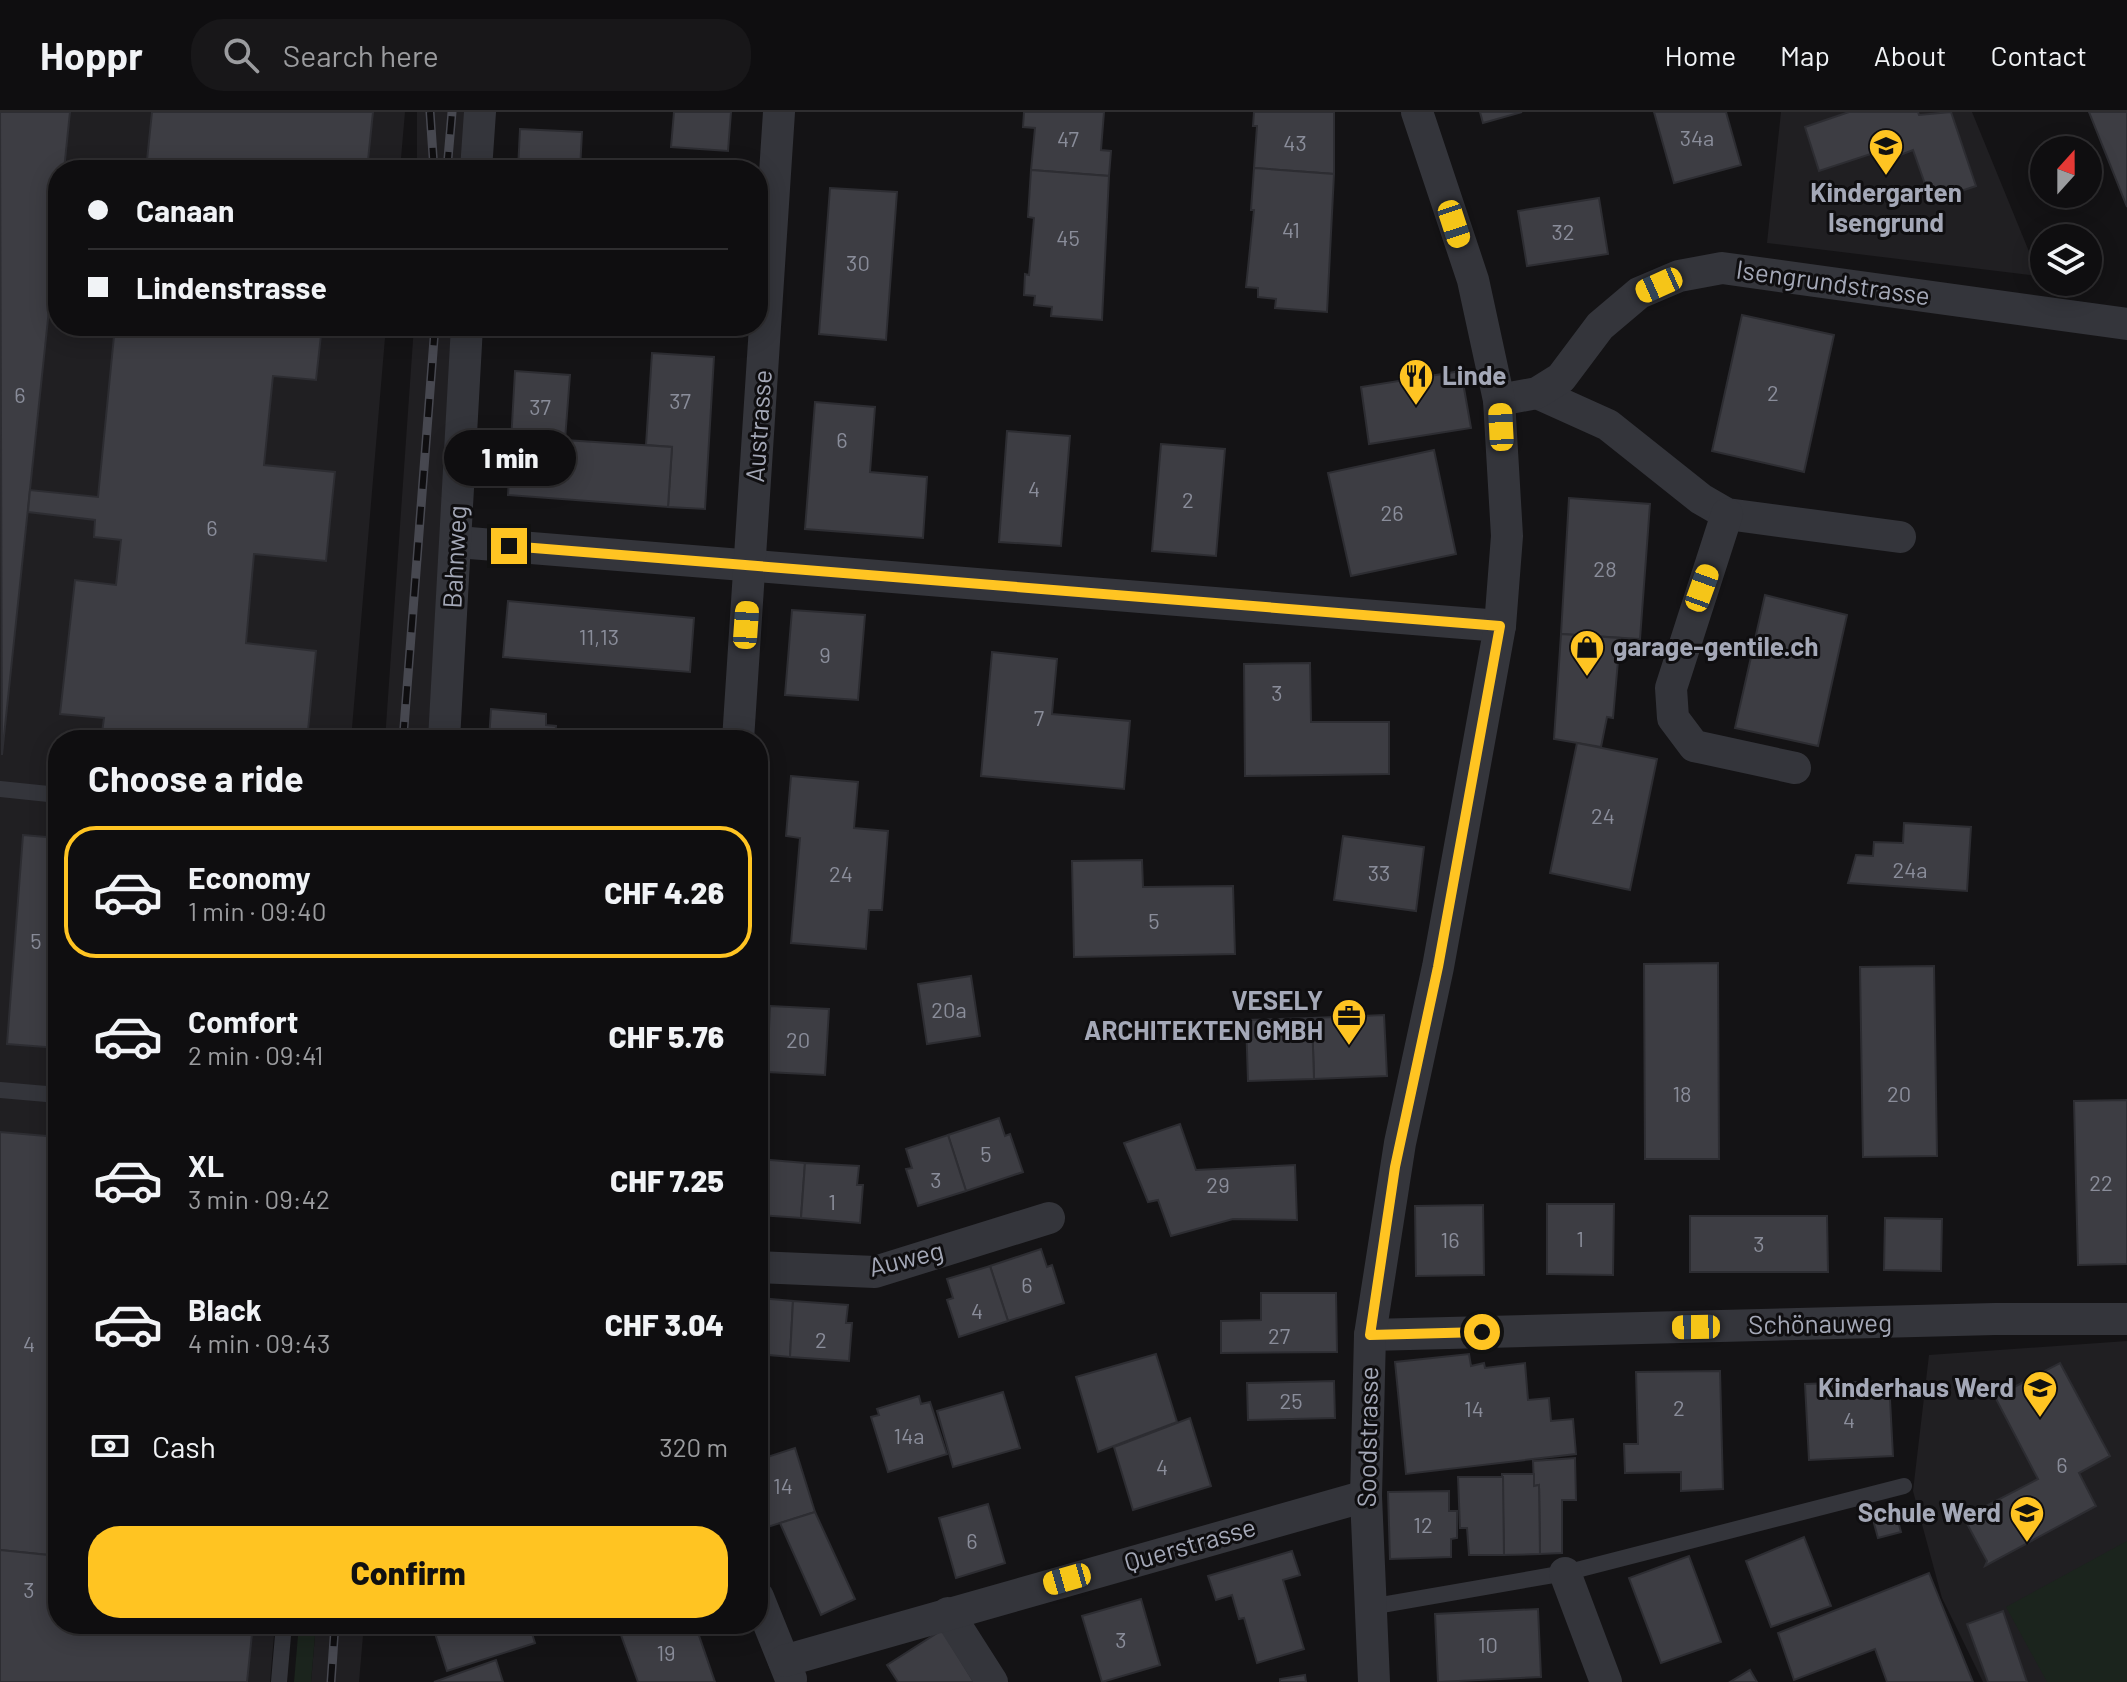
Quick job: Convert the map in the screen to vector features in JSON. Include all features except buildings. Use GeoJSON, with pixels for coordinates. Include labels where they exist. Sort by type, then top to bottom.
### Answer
{"type":"FeatureCollection","features":[{"type":"Feature","properties":{"kind":"street"},"geometry":{"type":"LineString","coordinates":[[477,160],[480,112]]}},
{"type":"Feature","properties":{"kind":"street","name":"Austrasse"},"geometry":{"type":"LineString","coordinates":[[768,285],[779,112]]}},
{"type":"Feature","properties":{"kind":"street","name":"Soodstrasse"},"geometry":{"type":"LineString","coordinates":[[1374,1682],[1366,1496],[1370,1335],[1395,1167],[1438,967],[1500,626],[1507,536],[1499,400],[1473,280],[1417,112]]}},
{"type":"Feature","properties":{"kind":"street","name":"Isengrundstrasse"},"geometry":{"type":"LineString","coordinates":[[1499,400],[1537,393],[1561,378],[1578,350],[1600,326],[1639,293],[1679,276],[1722,268],[2127,324]]}},
{"type":"Feature","properties":{"kind":"street","name":"Bahnweg"},"geometry":{"type":"LineString","coordinates":[[445,730],[467,336]]}},
{"type":"Feature","properties":{"kind":"street","name":"Austrasse"},"geometry":{"type":"LineString","coordinates":[[739,730],[765,336]]}},
{"type":"Feature","properties":{"kind":"street"},"geometry":{"type":"LineString","coordinates":[[1537,393],[1608,425],[1701,499],[1727,514],[1900,537]]}},
{"type":"Feature","properties":{"kind":"street"},"geometry":{"type":"LineString","coordinates":[[1727,514],[1671,688],[1673,718],[1694,746],[1795,768]]}},
{"type":"Feature","properties":{"kind":"street"},"geometry":{"type":"LineString","coordinates":[[457,542],[1500,626]]}},
{"type":"Feature","properties":{"kind":"street","name":"Auweg"},"geometry":{"type":"LineString","coordinates":[[768,1267],[875,1272],[1049,1218]]}},
{"type":"Feature","properties":{"kind":"street","name":"Schönauweg"},"geometry":{"type":"LineString","coordinates":[[1370,1335],[1982,1319],[2127,1319]]}},
{"type":"Feature","properties":{"kind":"street","name":"Querstrasse"},"geometry":{"type":"LineString","coordinates":[[788,1672],[948,1613],[1366,1496]]}},
{"type":"Feature","properties":{"kind":"street"},"geometry":{"type":"LineString","coordinates":[[1565,1573],[1606,1682]]}},
{"type":"Feature","properties":{"kind":"street"},"geometry":{"type":"LineString","coordinates":[[948,1613],[992,1682]]}},
{"type":"Feature","properties":{"kind":"street"},"geometry":{"type":"LineString","coordinates":[[768,1622],[788,1672]]}},
{"type":"Feature","properties":{"kind":"lane"},"geometry":{"type":"LineString","coordinates":[[0,789],[48,794]]}},
{"type":"Feature","properties":{"kind":"lane"},"geometry":{"type":"LineString","coordinates":[[0,1090],[48,1094]]}},
{"type":"Feature","properties":{"kind":"lane"},"geometry":{"type":"LineString","coordinates":[[1370,1607],[1565,1573],[1904,1486]]}},
{"type":"Feature","properties":{"kind":"lane"},"geometry":{"type":"LineString","coordinates":[[279,1682],[283,1634]]}},
{"type":"Feature","properties":{"kind":"shaded area"},"geometry":{"type":"Polygon","coordinates":[[[0,112],[405,112],[401,160],[48,160],[48,336],[385,336],[352,730],[48,730],[48,1634],[274,1634],[270,1682],[0,1682],[0,112]]]}},
{"type":"Feature","properties":{"kind":"shaded area"},"geometry":{"type":"Polygon","coordinates":[[[417,112],[469,112],[467,160],[417,160],[417,112]]]}},
{"type":"Feature","properties":{"kind":"shaded area","name":"Kindergarten Isengrund"},"geometry":{"type":"Polygon","coordinates":[[[1781,112],[1972,112],[2030,254],[2030,275],[1767,243],[1781,112]]]}},
{"type":"Feature","properties":{"kind":"shaded area"},"geometry":{"type":"Polygon","coordinates":[[[413,336],[456,336],[433,730],[386,730],[413,336]]]}},
{"type":"Feature","properties":{"kind":"shaded area","name":"Schule Werd"},"geometry":{"type":"Polygon","coordinates":[[[2127,1341],[2127,1682],[1983,1682],[1942,1598],[1913,1491],[1929,1355],[2127,1341]]]}},
{"type":"Feature","properties":{"kind":"shaded area"},"geometry":{"type":"Polygon","coordinates":[[[2127,1541],[2127,1682],[2047,1682],[2006,1607],[2127,1541]]]}},
{"type":"Feature","properties":{"kind":"shaded area"},"geometry":{"type":"Polygon","coordinates":[[[298,1634],[315,1634],[311,1682],[294,1682],[298,1634]]]}},
{"type":"Feature","properties":{"kind":"shaded area"},"geometry":{"type":"Polygon","coordinates":[[[315,1634],[363,1634],[359,1682],[311,1682],[315,1634]]]}},
{"type":"Feature","properties":{"kind":"railway"},"geometry":{"type":"LineString","coordinates":[[430,112],[433,160]]}},
{"type":"Feature","properties":{"kind":"railway"},"geometry":{"type":"LineString","coordinates":[[448,160],[452,112]]}},
{"type":"Feature","properties":{"kind":"railway"},"geometry":{"type":"LineString","coordinates":[[404,730],[434,336]]}},
{"type":"Feature","properties":{"kind":"railway"},"geometry":{"type":"LineString","coordinates":[[331,1682],[334,1634]]}},
{"type":"Feature","properties":{"kind":"place","name":"Kindergarten Isengrund"},"geometry":{"type":"Point","coordinates":[1886,177]}},
{"type":"Feature","properties":{"kind":"place","name":"Linde"},"geometry":{"type":"Point","coordinates":[1416,407]}},
{"type":"Feature","properties":{"kind":"place","name":"garage-gentile.ch"},"geometry":{"type":"Point","coordinates":[1587,678]}},
{"type":"Feature","properties":{"kind":"place","name":"VESELY ARCHITEKTEN GMBH"},"geometry":{"type":"Point","coordinates":[1349,1047]}},
{"type":"Feature","properties":{"kind":"place","name":"Kinderhaus Werd"},"geometry":{"type":"Point","coordinates":[2040,1419]}},
{"type":"Feature","properties":{"kind":"place","name":"Schule Werd"},"geometry":{"type":"Point","coordinates":[2027,1544]}},
{"type":"Feature","properties":{"kind":"route"},"geometry":{"type":"LineString","coordinates":[[509,546],[750,568],[1500,626],[1438,967],[1395,1167],[1370,1335],[1482,1332]]}}]}
